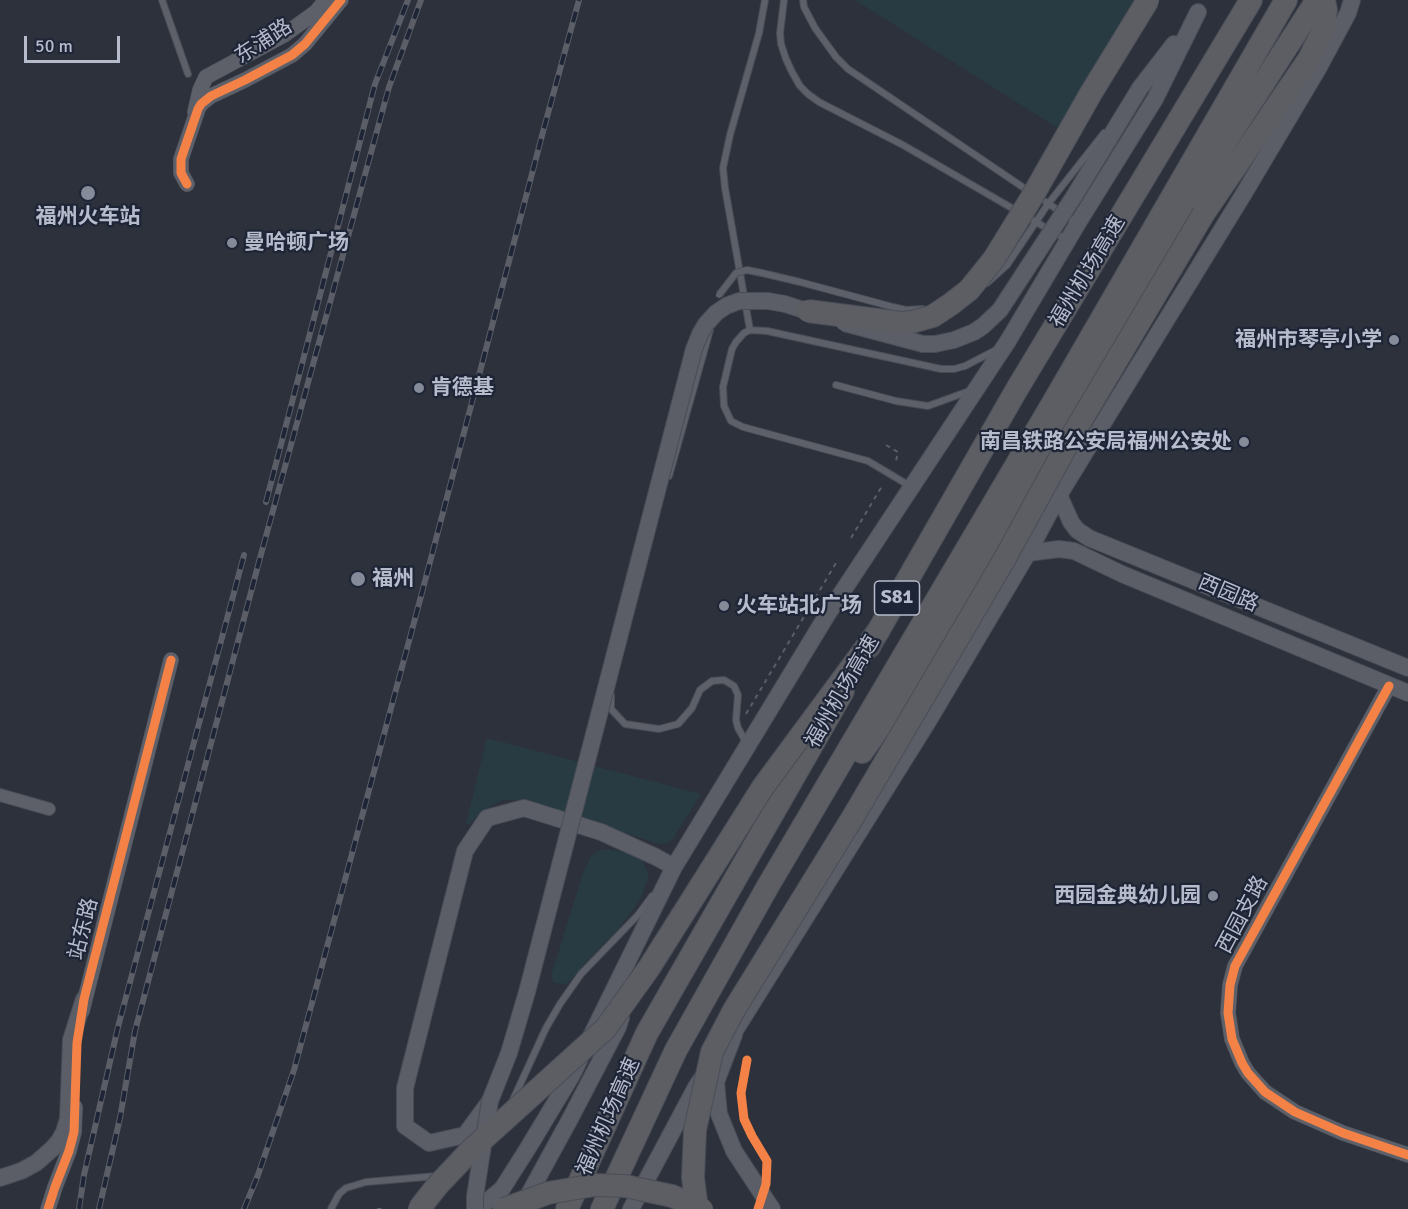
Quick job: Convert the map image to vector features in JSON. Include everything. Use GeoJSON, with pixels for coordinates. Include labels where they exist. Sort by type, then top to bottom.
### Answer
{"type":"FeatureCollection","features":[{"type":"Feature","properties":{"kind":"highway"},"geometry":{"type":"LineString","coordinates":[[807,311],[901,323],[912,322],[933,316],[969,290],[994,259],[1148,0]]}},
{"type":"Feature","properties":{"kind":"highway","name":"福州机场高速"},"geometry":{"type":"LineString","coordinates":[[567,1209],[647,1033],[1017,389],[1251,0]]}},
{"type":"Feature","properties":{"kind":"highway","name":"福州机场高速"},"geometry":{"type":"LineString","coordinates":[[602,1209],[676,1050],[768,886],[1054,401],[1286,0]]}},
{"type":"Feature","properties":{"kind":"highway"},"geometry":{"type":"LineString","coordinates":[[768,886],[911,683],[1027,478],[1141,291],[1179,214],[1317,0]]}},
{"type":"Feature","properties":{"kind":"highway"},"geometry":{"type":"LineString","coordinates":[[698,1209],[693,1178],[695,1130],[712,1052],[734,1010],[853,817],[1004,560],[1073,434],[1204,213],[1309,59],[1323,31],[1326,10],[1324,0]]}},
{"type":"Feature","properties":{"kind":"highway"},"geometry":{"type":"LineString","coordinates":[[419,1209],[471,1150],[606,1028],[649,968],[763,787],[879,630]]}},
{"type":"Feature","properties":{"kind":"highway"},"geometry":{"type":"LineString","coordinates":[[504,1209],[548,1193],[595,1185],[625,1186],[672,1196],[698,1209]]}},
{"type":"Feature","properties":{"kind":"main road"},"geometry":{"type":"LineString","coordinates":[[631,1209],[696,1087],[735,1031],[929,720],[1059,495],[1255,176],[1318,69],[1348,13],[1352,0]]}},
{"type":"Feature","properties":{"kind":"main road"},"geometry":{"type":"LineString","coordinates":[[476,1209],[490,1101],[509,1053],[524,1004],[688,370],[700,334],[706,324],[726,306],[739,301],[768,301],[785,304],[858,328],[923,344],[963,337],[983,326],[1000,310],[1073,198],[1140,88],[1202,6]]}},
{"type":"Feature","properties":{"kind":"main road"},"geometry":{"type":"LineString","coordinates":[[476,1209],[502,1189],[528,1148],[572,1075],[674,867],[827,615],[1008,341],[1155,99],[1202,6]]}},
{"type":"Feature","properties":{"kind":"main road","name":"西园路"},"geometry":{"type":"LineString","coordinates":[[1059,495],[1071,522],[1077,530],[1089,538],[1408,668]]}},
{"type":"Feature","properties":{"kind":"main road","name":"西园路"},"geometry":{"type":"LineString","coordinates":[[1028,552],[1052,549],[1074,551],[1122,574],[1408,693]]}},
{"type":"Feature","properties":{"kind":"main road"},"geometry":{"type":"LineString","coordinates":[[490,1101],[465,1135],[429,1143],[405,1126],[405,1088],[465,851],[487,818],[524,808],[601,832],[674,867]]}},
{"type":"Feature","properties":{"kind":"main road"},"geometry":{"type":"LineString","coordinates":[[520,1209],[618,1027],[674,867]]}},
{"type":"Feature","properties":{"kind":"main road"},"geometry":{"type":"LineString","coordinates":[[0,1178],[36,1163],[52,1149],[64,1132],[68,1119],[71,1040],[84,999]]}},
{"type":"Feature","properties":{"kind":"main road"},"geometry":{"type":"LineString","coordinates":[[735,1031],[716,1082],[719,1113],[734,1151],[772,1209]]}},
{"type":"Feature","properties":{"kind":"street","name":"东浦路"},"geometry":{"type":"LineString","coordinates":[[192,126],[200,90],[206,76],[284,35],[308,18],[326,0]]}},
{"type":"Feature","properties":{"kind":"street","name":"东浦路"},"geometry":{"type":"LineString","coordinates":[[192,126],[198,109],[211,96],[292,55],[305,44],[341,0]]}},
{"type":"Feature","properties":{"kind":"street"},"geometry":{"type":"LineString","coordinates":[[187,184],[181,172],[181,159],[192,126]]}},
{"type":"Feature","properties":{"kind":"street","name":"站东路"},"geometry":{"type":"LineString","coordinates":[[48,1209],[74,1132],[77,1042],[84,999],[171,660]]}},
{"type":"Feature","properties":{"kind":"street","name":"西园支路"},"geometry":{"type":"LineString","coordinates":[[1389,686],[1235,966],[1230,985],[1228,1013],[1232,1039],[1242,1063],[1265,1092],[1294,1112],[1343,1133],[1408,1155]]}},
{"type":"Feature","properties":{"kind":"street"},"geometry":{"type":"LineString","coordinates":[[0,795],[49,809]]}},
{"type":"Feature","properties":{"kind":"lane"},"geometry":{"type":"LineString","coordinates":[[162,0],[188,74]]}},
{"type":"Feature","properties":{"kind":"lane"},"geometry":{"type":"LineString","coordinates":[[750,330],[723,168],[728,141],[759,33],[765,0]]}},
{"type":"Feature","properties":{"kind":"lane"},"geometry":{"type":"LineString","coordinates":[[783,0],[780,33],[782,44],[792,72],[808,94],[819,102],[903,145],[1068,240]]}},
{"type":"Feature","properties":{"kind":"lane"},"geometry":{"type":"LineString","coordinates":[[803,0],[804,7],[815,28],[848,69],[1078,223]]}},
{"type":"Feature","properties":{"kind":"lane"},"geometry":{"type":"LineString","coordinates":[[985,285],[1007,265],[1048,204],[1140,88]]}},
{"type":"Feature","properties":{"kind":"lane"},"geometry":{"type":"LineString","coordinates":[[669,478],[720,295],[736,273],[747,270],[762,273],[906,310],[933,308],[978,292]]}},
{"type":"Feature","properties":{"kind":"lane"},"geometry":{"type":"LineString","coordinates":[[912,488],[868,461],[743,427],[731,420],[724,406],[723,387],[732,349],[739,337],[750,330],[775,332],[941,369],[965,366],[1008,341]]}},
{"type":"Feature","properties":{"kind":"lane"},"geometry":{"type":"LineString","coordinates":[[836,386],[896,401],[928,406],[978,387]]}},
{"type":"Feature","properties":{"kind":"lane"},"geometry":{"type":"LineString","coordinates":[[656,524],[612,685],[611,709],[625,724],[659,729],[678,724],[692,708],[700,690],[712,681],[724,680],[734,686],[738,695],[736,720],[748,745]]}},
{"type":"Feature","properties":{"kind":"lane"},"geometry":{"type":"LineString","coordinates":[[470,1168],[481,1162],[485,1156],[546,1028],[560,1004],[581,974],[638,915],[674,867]]}},
{"type":"Feature","properties":{"kind":"lane"},"geometry":{"type":"LineString","coordinates":[[331,1209],[339,1194],[346,1188],[366,1182],[458,1174]]}},
{"type":"Feature","properties":{"kind":"path"},"geometry":{"type":"LineString","coordinates":[[886,445],[898,452],[896,461]]}},
{"type":"Feature","properties":{"kind":"path"},"geometry":{"type":"LineString","coordinates":[[850,538],[882,486]]}},
{"type":"Feature","properties":{"kind":"path"},"geometry":{"type":"LineString","coordinates":[[745,717],[836,563]]}},
{"type":"Feature","properties":{"kind":"path"},"geometry":{"type":"LineString","coordinates":[[377,1209],[385,1209]]}},
{"type":"Feature","properties":{"kind":"shaded area"},"geometry":{"type":"Polygon","coordinates":[[[855,0],[1135,0],[1059,129],[855,0]]]}},
{"type":"Feature","properties":{"kind":"shaded area"},"geometry":{"type":"Polygon","coordinates":[[[487,738],[701,794],[673,839],[666,844],[656,843],[523,800],[503,800],[481,813],[470,824],[466,824],[487,738]]]}},
{"type":"Feature","properties":{"kind":"shaded area"},"geometry":{"type":"Polygon","coordinates":[[[608,849],[639,857],[644,864],[649,876],[641,898],[615,934],[567,984],[554,983],[551,976],[583,873],[591,856],[598,851],[608,849]]]}},
{"type":"Feature","properties":{"kind":"railway"},"geometry":{"type":"LineString","coordinates":[[266,502],[375,84],[408,0]]}},
{"type":"Feature","properties":{"kind":"railway"},"geometry":{"type":"LineString","coordinates":[[99,1209],[120,1118],[135,1031],[260,558],[389,87],[421,0]]}},
{"type":"Feature","properties":{"kind":"railway"},"geometry":{"type":"LineString","coordinates":[[244,1209],[294,1070],[579,0]]}},
{"type":"Feature","properties":{"kind":"railway"},"geometry":{"type":"LineString","coordinates":[[79,1209],[84,1175],[118,1027],[244,555]]}},
{"type":"Feature","properties":{"kind":"cycle path"},"geometry":{"type":"LineString","coordinates":[[187,184],[181,173],[181,159],[201,104],[211,96],[292,55],[305,44],[341,0]]}},
{"type":"Feature","properties":{"kind":"cycle path"},"geometry":{"type":"LineString","coordinates":[[48,1209],[74,1132],[77,1043],[84,999],[171,660]]}},
{"type":"Feature","properties":{"kind":"cycle path"},"geometry":{"type":"LineString","coordinates":[[1389,686],[1235,966],[1230,985],[1228,1013],[1232,1039],[1242,1063],[1265,1092],[1295,1112],[1343,1133],[1408,1155]]}},
{"type":"Feature","properties":{"kind":"cycle path"},"geometry":{"type":"LineString","coordinates":[[747,1060],[741,1093],[744,1119],[767,1161],[766,1184],[758,1209]]}},
{"type":"Feature","properties":{"kind":"place","name":"福州火车站"},"geometry":{"type":"Point","coordinates":[88,193]}},
{"type":"Feature","properties":{"kind":"place","name":"曼哈顿广场"},"geometry":{"type":"Point","coordinates":[232,243]}},
{"type":"Feature","properties":{"kind":"place","name":"福州市琴亭小学"},"geometry":{"type":"Point","coordinates":[1394,340]}},
{"type":"Feature","properties":{"kind":"place","name":"肯德基"},"geometry":{"type":"Point","coordinates":[419,388]}},
{"type":"Feature","properties":{"kind":"place","name":"南昌铁路公安局福州公安处"},"geometry":{"type":"Point","coordinates":[1244,442]}},
{"type":"Feature","properties":{"kind":"place","name":"福州"},"geometry":{"type":"Point","coordinates":[358,579]}},
{"type":"Feature","properties":{"kind":"place","name":"火车站北广场"},"geometry":{"type":"Point","coordinates":[724,606]}},
{"type":"Feature","properties":{"kind":"place","name":"西园金典幼儿园"},"geometry":{"type":"Point","coordinates":[1213,896]}}]}
